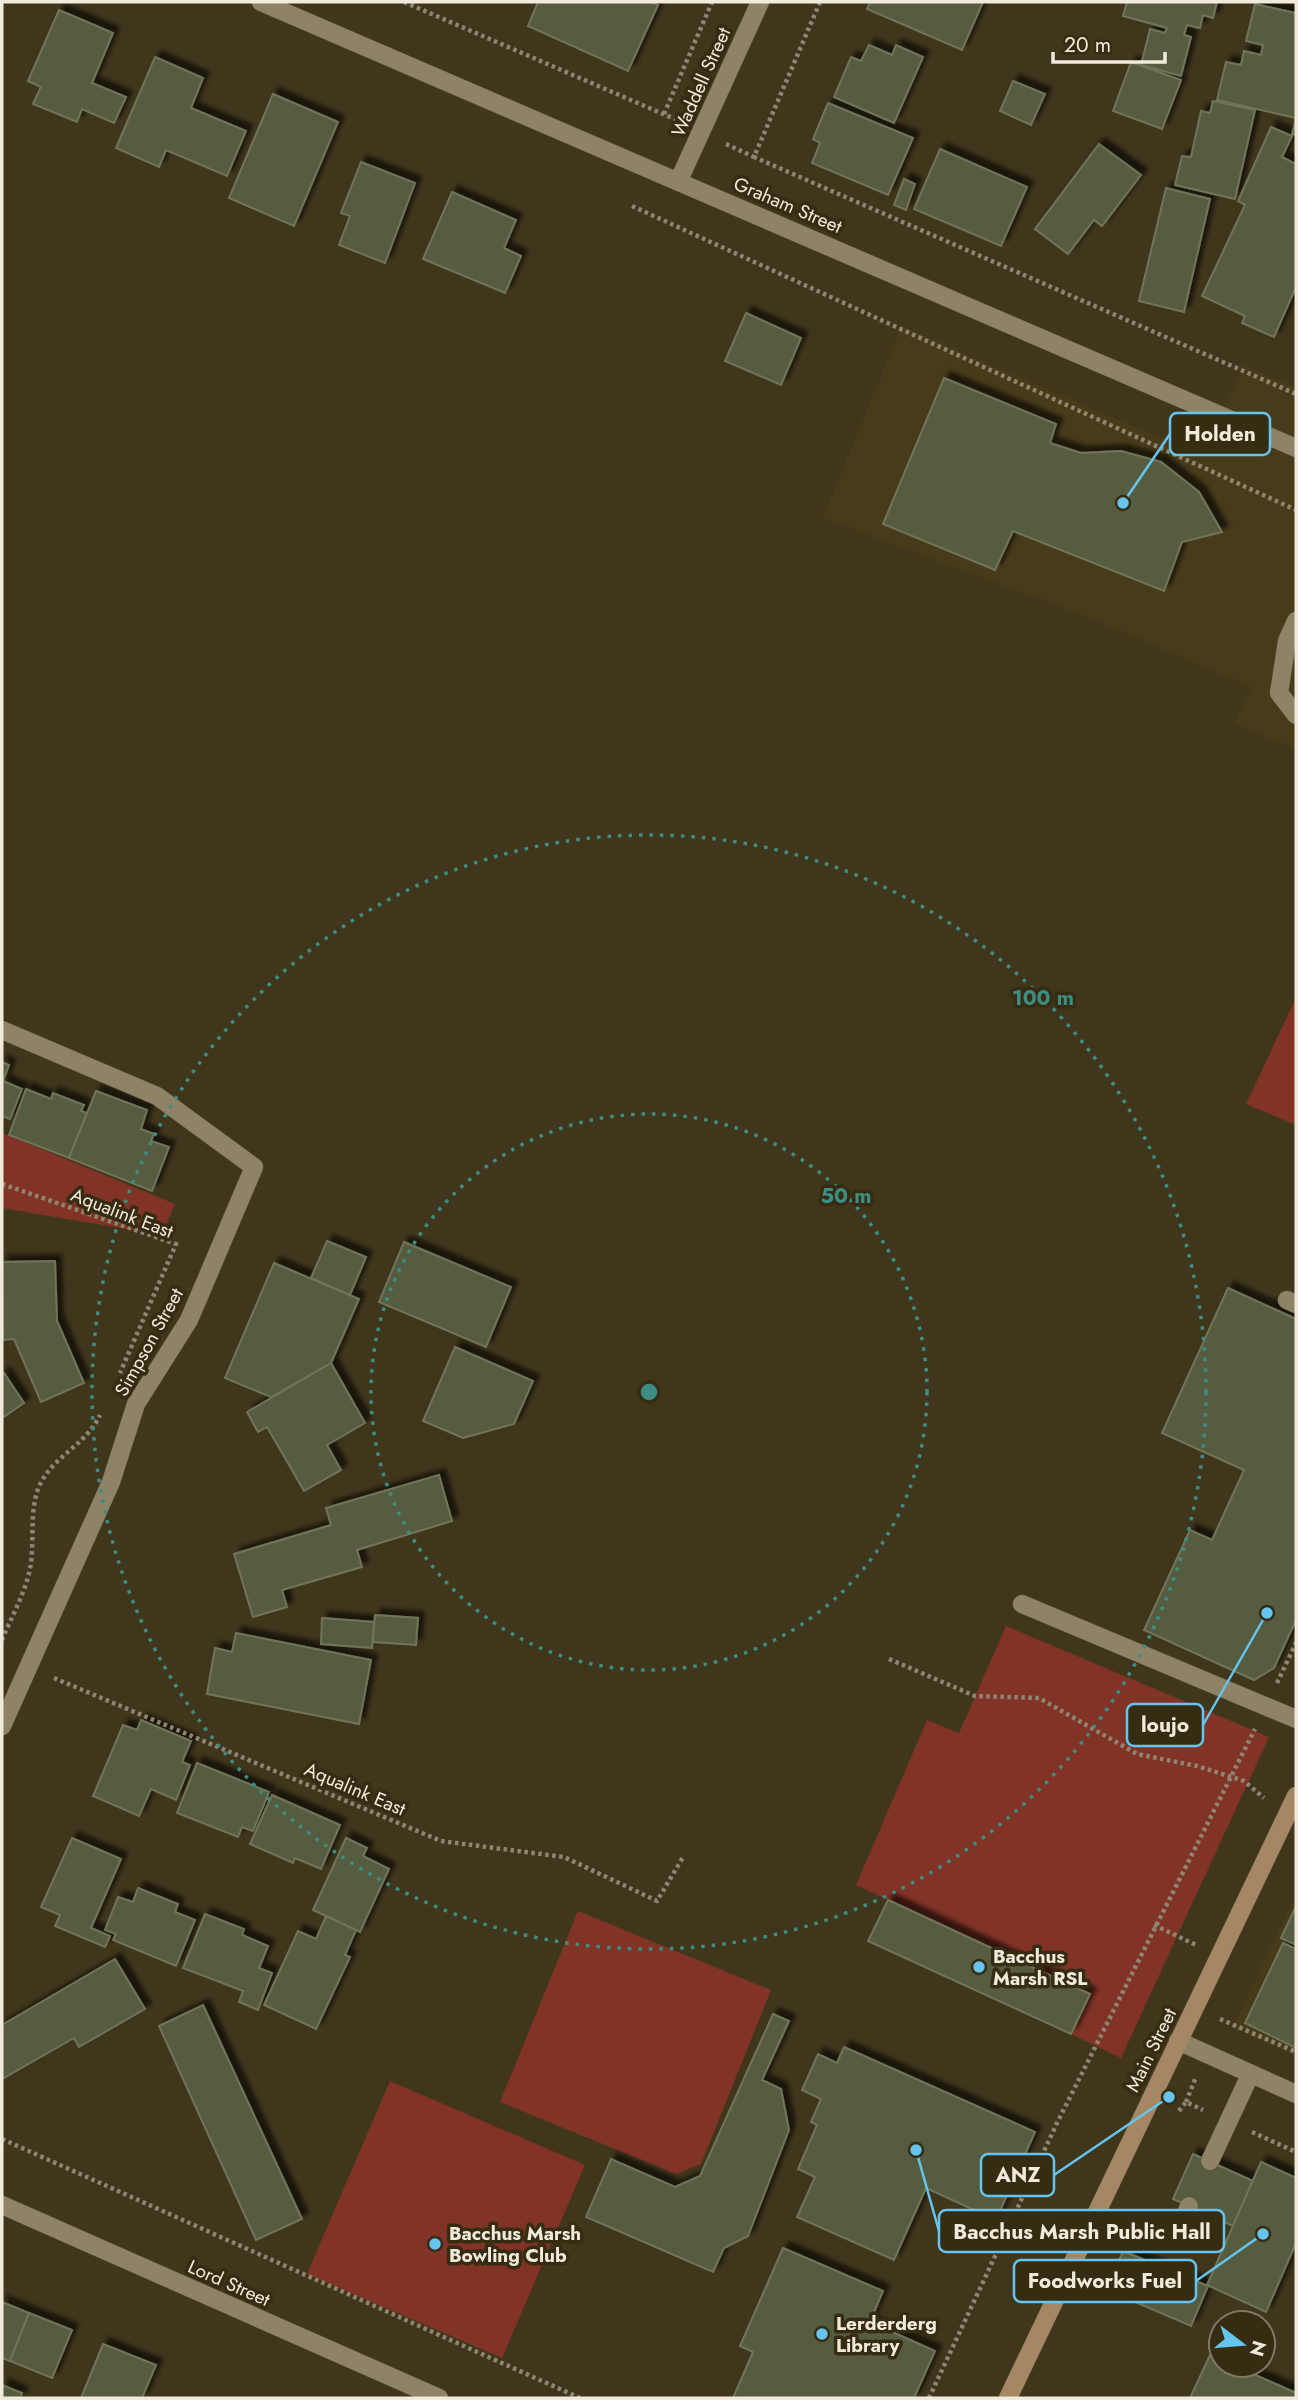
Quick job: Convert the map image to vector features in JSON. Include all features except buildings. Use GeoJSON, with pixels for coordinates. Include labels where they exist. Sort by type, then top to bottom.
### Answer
{"type":"FeatureCollection","features":[{"type":"Feature","properties":{"kind":"main road","name":"Main Street"},"geometry":{"type":"LineString","coordinates":[[1008,2398],[1296,1796]]}},
{"type":"Feature","properties":{"kind":"street","name":"Graham Street"},"geometry":{"type":"LineString","coordinates":[[261,2],[1296,448]]}},
{"type":"Feature","properties":{"kind":"street","name":"Waddell Street"},"geometry":{"type":"LineString","coordinates":[[679,180],[760,2]]}},
{"type":"Feature","properties":{"kind":"street"},"geometry":{"type":"LineString","coordinates":[[1296,621],[1287,641],[1279,693],[1296,715]]}},
{"type":"Feature","properties":{"kind":"street","name":"Simpson Street"},"geometry":{"type":"LineString","coordinates":[[2,1030],[157,1096],[254,1167],[189,1320],[136,1404],[111,1482],[2,1726]]}},
{"type":"Feature","properties":{"kind":"street"},"geometry":{"type":"LineString","coordinates":[[1022,1604],[1296,1719]]}},
{"type":"Feature","properties":{"kind":"street"},"geometry":{"type":"LineString","coordinates":[[1178,2041],[1296,2094]]}},
{"type":"Feature","properties":{"kind":"street"},"geometry":{"type":"LineString","coordinates":[[1210,2161],[1250,2074]]}},
{"type":"Feature","properties":{"kind":"street","name":"Lord Street"},"geometry":{"type":"LineString","coordinates":[[2,2205],[439,2398]]}},
{"type":"Feature","properties":{"kind":"street"},"geometry":{"type":"LineString","coordinates":[[1094,2218],[1178,2232],[1189,2206]]}},
{"type":"Feature","properties":{"kind":"path"},"geometry":{"type":"LineString","coordinates":[[404,2],[1296,394]]}},
{"type":"Feature","properties":{"kind":"path"},"geometry":{"type":"LineString","coordinates":[[664,114],[712,2]]}},
{"type":"Feature","properties":{"kind":"path"},"geometry":{"type":"LineString","coordinates":[[754,157],[820,2]]}},
{"type":"Feature","properties":{"kind":"path"},"geometry":{"type":"LineString","coordinates":[[632,206],[1296,510]]}},
{"type":"Feature","properties":{"kind":"path","name":"Aqualink East"},"geometry":{"type":"LineString","coordinates":[[2,1184],[176,1244],[116,1381]]}},
{"type":"Feature","properties":{"kind":"path"},"geometry":{"type":"LineString","coordinates":[[2,1640],[29,1574],[38,1488],[58,1461],[85,1440],[106,1405]]}},
{"type":"Feature","properties":{"kind":"path"},"geometry":{"type":"LineString","coordinates":[[929,2398],[1057,2123],[1232,1777],[1296,1643]]}},
{"type":"Feature","properties":{"kind":"path"},"geometry":{"type":"LineString","coordinates":[[889,1659],[975,1696],[1040,1698],[1137,1754],[1244,1781],[1286,1816]]}},
{"type":"Feature","properties":{"kind":"path","name":"Aqualink East"},"geometry":{"type":"LineString","coordinates":[[27,1667],[441,1841],[564,1857],[657,1901],[683,1857]]}},
{"type":"Feature","properties":{"kind":"path"},"geometry":{"type":"LineString","coordinates":[[1220,2019],[1296,2052]]}},
{"type":"Feature","properties":{"kind":"path"},"geometry":{"type":"LineString","coordinates":[[2,2139],[580,2398]]}},
{"type":"Feature","properties":{"kind":"shaded area"},"geometry":{"type":"Polygon","coordinates":[[[901,326],[1200,455],[1244,365],[1296,388],[1296,750],[1234,723],[1251,687],[1093,619],[823,518],[901,326]]]}},
{"type":"Feature","properties":{"kind":"shaded area"},"geometry":{"type":"Polygon","coordinates":[[[1296,998],[1296,1125],[1246,1104],[1296,998]]]}},
{"type":"Feature","properties":{"kind":"shaded area"},"geometry":{"type":"Polygon","coordinates":[[[2,1133],[175,1204],[162,1235],[2,1208],[2,1133]]]}},
{"type":"Feature","properties":{"kind":"shaded area"},"geometry":{"type":"Polygon","coordinates":[[[1006,1626],[1269,1737],[1121,2058],[1071,2034],[1089,1994],[856,1885],[927,1720],[959,1733],[1006,1626]]]}},
{"type":"Feature","properties":{"kind":"shaded area"},"geometry":{"type":"Polygon","coordinates":[[[1296,1895],[1296,2056],[1232,2028],[1296,1895]]]}},
{"type":"Feature","properties":{"kind":"shaded area"},"geometry":{"type":"Polygon","coordinates":[[[578,1911],[771,1990],[701,2164],[676,2174],[500,2102],[578,1911]]]}},
{"type":"Feature","properties":{"kind":"shaded area","name":"Bacchus Marsh Bowling Club"},"geometry":{"type":"Polygon","coordinates":[[[390,2081],[585,2165],[502,2358],[307,2274],[390,2081]]]}},
{"type":"Feature","properties":{"kind":"place","name":"Holden"},"geometry":{"type":"Point","coordinates":[1123,503]}},
{"type":"Feature","properties":{"kind":"place","name":"loujo"},"geometry":{"type":"Point","coordinates":[1267,1613]}},
{"type":"Feature","properties":{"kind":"place","name":"Bacchus Marsh RSL"},"geometry":{"type":"Point","coordinates":[979,1967]}},
{"type":"Feature","properties":{"kind":"place","name":"ANZ"},"geometry":{"type":"Point","coordinates":[1169,2097]}},
{"type":"Feature","properties":{"kind":"place","name":"Bacchus Marsh Public Hall"},"geometry":{"type":"Point","coordinates":[916,2150]}},
{"type":"Feature","properties":{"kind":"place","name":"Foodworks Fuel"},"geometry":{"type":"Point","coordinates":[1263,2234]}},
{"type":"Feature","properties":{"kind":"place","name":"Bacchus Marsh Bowling Club"},"geometry":{"type":"Point","coordinates":[435,2244]}},
{"type":"Feature","properties":{"kind":"place","name":"Lerderderg Library"},"geometry":{"type":"Point","coordinates":[822,2334]}}]}
